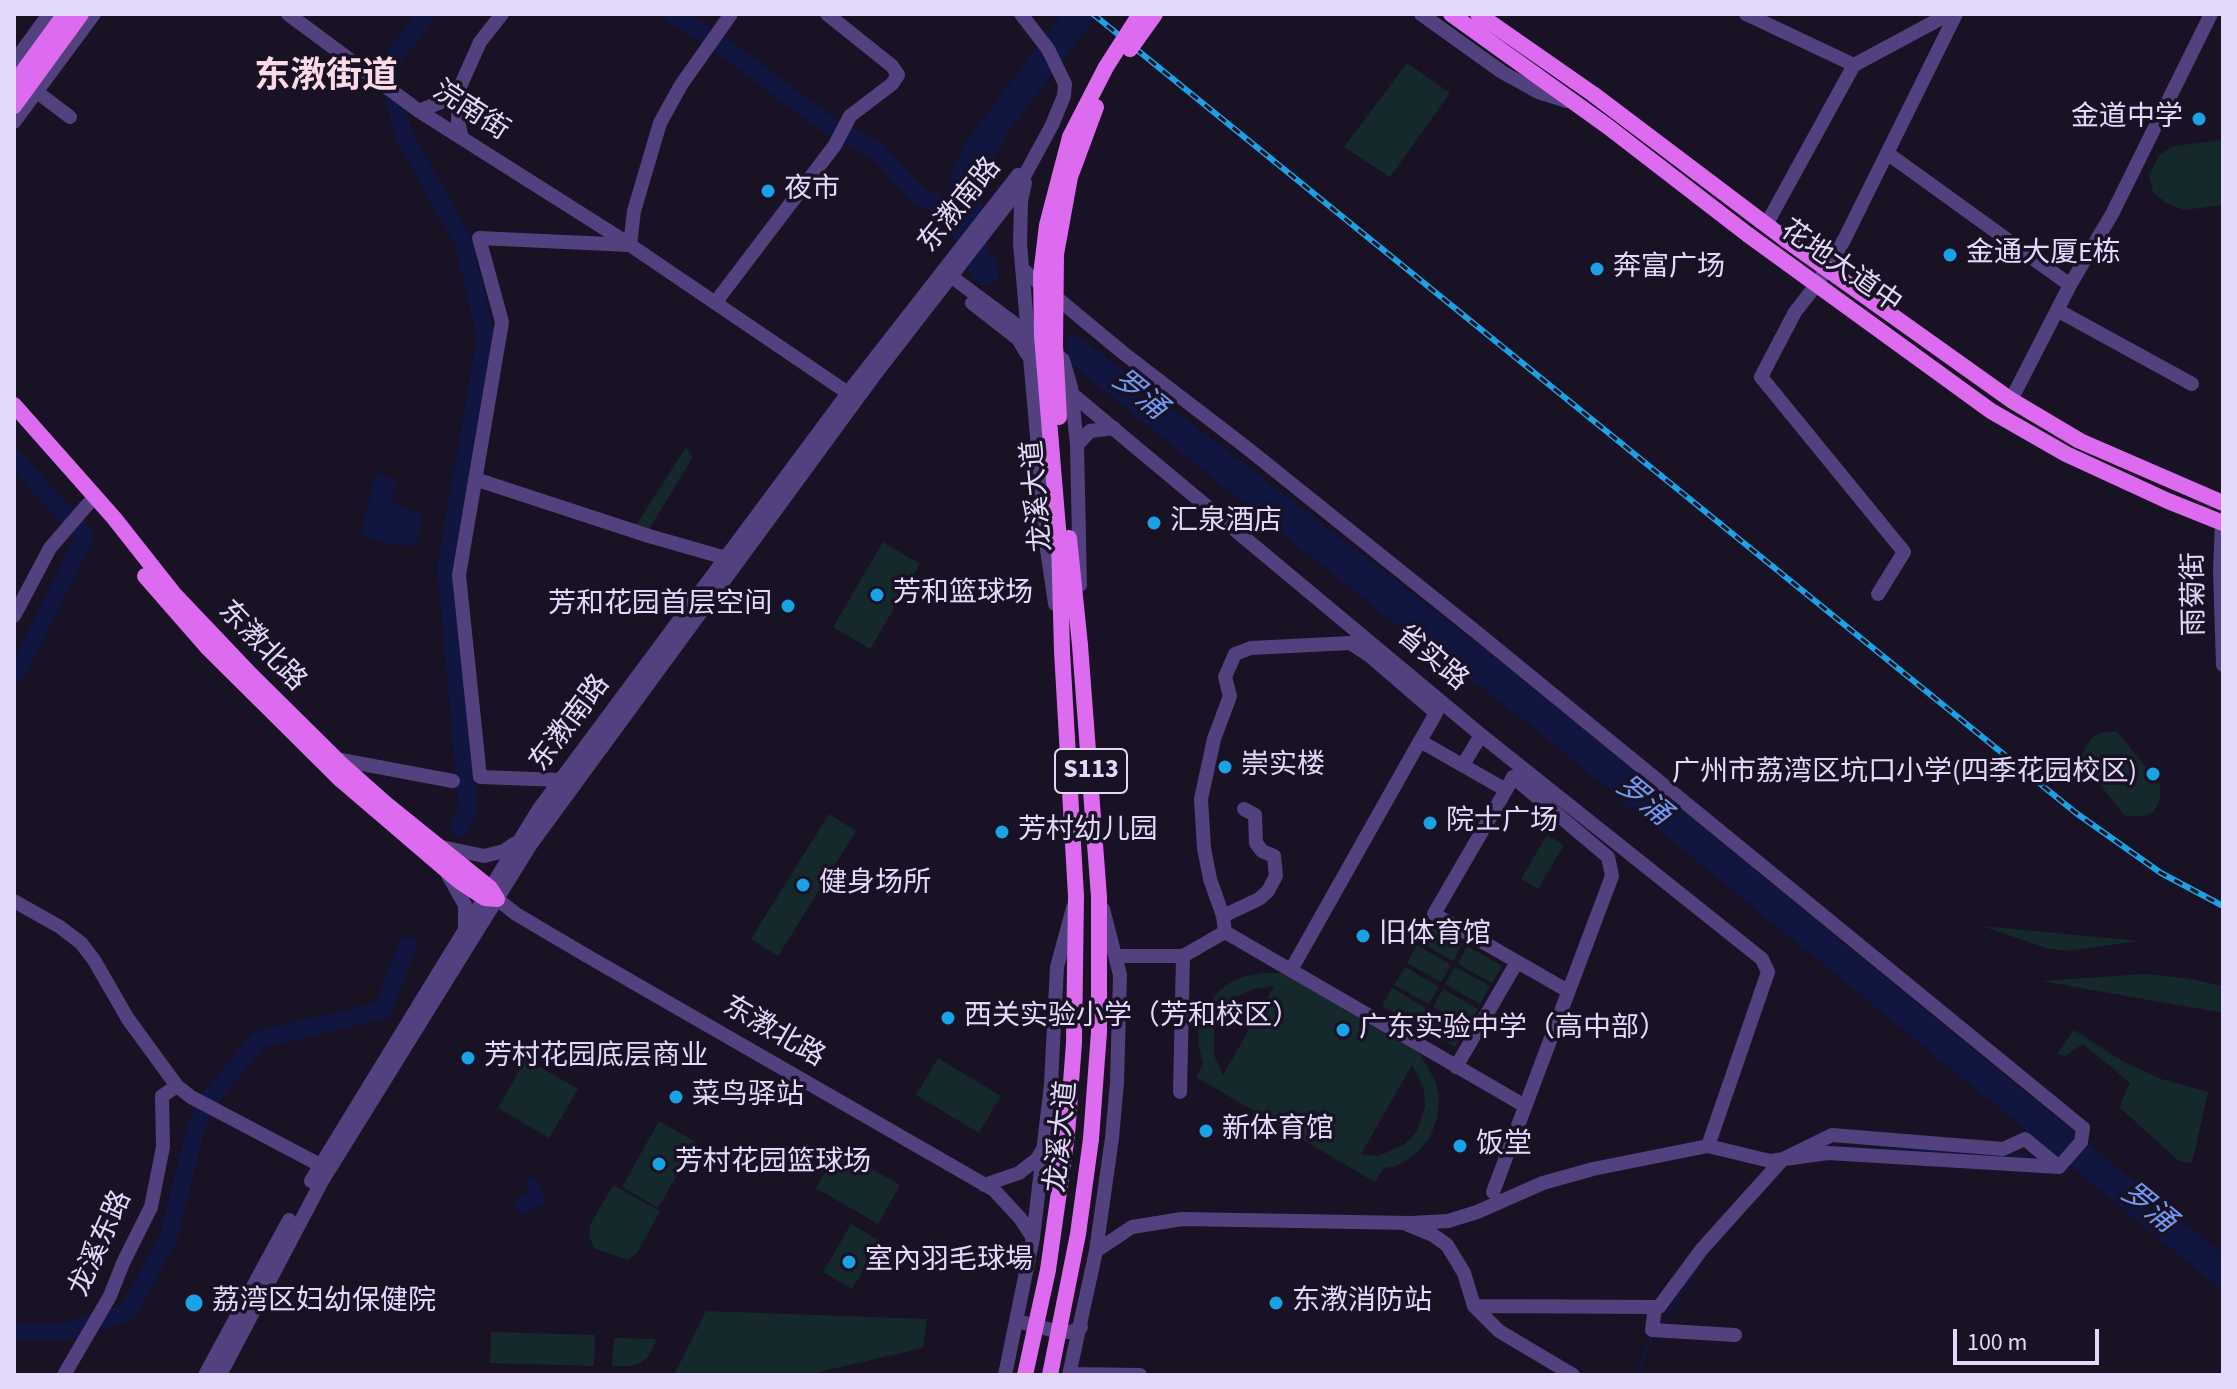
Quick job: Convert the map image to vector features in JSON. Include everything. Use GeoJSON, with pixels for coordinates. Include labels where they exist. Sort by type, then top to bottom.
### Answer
{"type":"FeatureCollection","features":[{"type":"Feature","properties":{"kind":"main road"},"geometry":{"type":"LineString","coordinates":[[14,106],[65,14]]}},
{"type":"Feature","properties":{"kind":"main road"},"geometry":{"type":"LineString","coordinates":[[26,87],[81,14]]}},
{"type":"Feature","properties":{"kind":"main road","name":"龙溪大道"},"geometry":{"type":"LineString","coordinates":[[1050,1375],[1078,1234],[1091,1139],[1099,1032],[1099,897],[1080,645],[1064,539],[1042,336],[1041,275],[1047,225],[1070,137],[1100,78],[1140,14]]}},
{"type":"Feature","properties":{"kind":"main road","name":"龙溪大道"},"geometry":{"type":"LineString","coordinates":[[1025,1375],[1048,1270],[1067,1135],[1075,1028],[1076,896],[1062,651],[1064,539],[1054,280],[1063,208],[1079,147],[1109,81],[1155,14]]}},
{"type":"Feature","properties":{"kind":"main road"},"geometry":{"type":"LineString","coordinates":[[1435,14],[1607,126]]}},
{"type":"Feature","properties":{"kind":"main road","name":"花地大道中"},"geometry":{"type":"LineString","coordinates":[[1451,14],[1991,411],[2066,454],[2222,522]]}},
{"type":"Feature","properties":{"kind":"main road","name":"花地大道中"},"geometry":{"type":"LineString","coordinates":[[1478,14],[1593,94],[1766,225],[2011,400],[2080,441],[2223,503]]}},
{"type":"Feature","properties":{"kind":"main road","name":"东漖北路"},"geometry":{"type":"LineString","coordinates":[[16,416],[105,508],[191,613],[336,759],[491,895]]}},
{"type":"Feature","properties":{"kind":"main road","name":"东漖北路"},"geometry":{"type":"LineString","coordinates":[[16,416],[83,509],[207,647],[341,780],[446,871],[491,895]]}},
{"type":"Feature","properties":{"kind":"street"},"geometry":{"type":"LineString","coordinates":[[14,62],[49,14]]}},
{"type":"Feature","properties":{"kind":"street"},"geometry":{"type":"LineString","coordinates":[[14,122],[26,87],[94,14]]}},
{"type":"Feature","properties":{"kind":"street","name":"浣南街"},"geometry":{"type":"LineString","coordinates":[[288,14],[419,111],[630,245],[848,393]]}},
{"type":"Feature","properties":{"kind":"street"},"geometry":{"type":"LineString","coordinates":[[462,138],[458,122],[459,89],[480,42],[502,14]]}},
{"type":"Feature","properties":{"kind":"street"},"geometry":{"type":"LineString","coordinates":[[561,780],[480,777],[459,575],[502,322],[479,238],[630,245],[634,211],[665,112],[731,14]]}},
{"type":"Feature","properties":{"kind":"street"},"geometry":{"type":"LineString","coordinates":[[715,303],[835,145],[850,116],[892,84],[898,75],[892,66],[827,14]]}},
{"type":"Feature","properties":{"kind":"street"},"geometry":{"type":"LineString","coordinates":[[1021,14],[1062,74],[1064,96],[1052,125],[1030,163],[1019,223],[1047,550],[1062,651]]}},
{"type":"Feature","properties":{"kind":"street"},"geometry":{"type":"LineString","coordinates":[[1421,14],[1502,72],[1538,92],[1567,101]]}},
{"type":"Feature","properties":{"kind":"street"},"geometry":{"type":"LineString","coordinates":[[1746,14],[1854,65]]}},
{"type":"Feature","properties":{"kind":"street"},"geometry":{"type":"LineString","coordinates":[[1766,225],[1854,65],[1949,14]]}},
{"type":"Feature","properties":{"kind":"street"},"geometry":{"type":"LineString","coordinates":[[1878,594],[1904,552],[1761,377],[1795,312],[1828,269],[1956,14]]}},
{"type":"Feature","properties":{"kind":"street"},"geometry":{"type":"LineString","coordinates":[[2011,400],[2070,285],[2112,214],[2211,14]]}},
{"type":"Feature","properties":{"kind":"street"},"geometry":{"type":"LineString","coordinates":[[26,87],[70,117]]}},
{"type":"Feature","properties":{"kind":"street"},"geometry":{"type":"LineString","coordinates":[[419,111],[446,100],[459,89]]}},
{"type":"Feature","properties":{"kind":"street"},"geometry":{"type":"LineString","coordinates":[[1887,153],[2070,285]]}},
{"type":"Feature","properties":{"kind":"street","name":"东漖南路"},"geometry":{"type":"LineString","coordinates":[[205,1375],[320,1165],[465,933],[1030,163]]}},
{"type":"Feature","properties":{"kind":"street"},"geometry":{"type":"LineString","coordinates":[[1022,269],[1467,625],[2083,1128],[2081,1142],[2059,1167]]}},
{"type":"Feature","properties":{"kind":"street"},"geometry":{"type":"LineString","coordinates":[[951,270],[1063,360],[1072,390],[1077,445],[1080,645]]}},
{"type":"Feature","properties":{"kind":"street"},"geometry":{"type":"LineString","coordinates":[[951,270],[1018,339],[1029,358]]}},
{"type":"Feature","properties":{"kind":"street","name":"东漖南路"},"geometry":{"type":"LineString","coordinates":[[220,1375],[322,1181],[491,895],[517,842],[848,393],[951,270]]}},
{"type":"Feature","properties":{"kind":"street"},"geometry":{"type":"LineString","coordinates":[[2057,310],[2192,384]]}},
{"type":"Feature","properties":{"kind":"street","name":"省实路"},"geometry":{"type":"LineString","coordinates":[[1029,358],[1039,358],[1052,364],[1064,374],[1072,390],[1114,428],[1481,735],[1762,959],[1768,972],[1708,1146]]}},
{"type":"Feature","properties":{"kind":"street"},"geometry":{"type":"LineString","coordinates":[[1077,445],[1090,431],[1114,428]]}},
{"type":"Feature","properties":{"kind":"street"},"geometry":{"type":"LineString","coordinates":[[475,479],[726,558]]}},
{"type":"Feature","properties":{"kind":"street"},"geometry":{"type":"LineString","coordinates":[[14,616],[39,567],[62,532],[83,509]]}},
{"type":"Feature","properties":{"kind":"street","name":"雨菊街"},"geometry":{"type":"LineString","coordinates":[[2222,522],[2223,665]]}},
{"type":"Feature","properties":{"kind":"street"},"geometry":{"type":"LineString","coordinates":[[1225,932],[1204,848],[1201,799],[1214,739],[1230,696],[1225,677],[1235,654],[1251,648],[1350,643],[1370,656],[1436,713],[1291,970]]}},
{"type":"Feature","properties":{"kind":"street"},"geometry":{"type":"LineString","coordinates":[[1463,765],[1481,735]]}},
{"type":"Feature","properties":{"kind":"street"},"geometry":{"type":"LineString","coordinates":[[1420,741],[1506,790]]}},
{"type":"Feature","properties":{"kind":"street"},"geometry":{"type":"LineString","coordinates":[[336,759],[453,781]]}},
{"type":"Feature","properties":{"kind":"street"},"geometry":{"type":"LineString","coordinates":[[1493,1192],[1612,876],[1608,857],[1513,777],[1434,914],[1568,991]]}},
{"type":"Feature","properties":{"kind":"street"},"geometry":{"type":"LineString","coordinates":[[1223,916],[1259,899],[1268,891],[1276,876],[1274,856],[1262,851],[1256,843],[1255,815],[1244,809]]}},
{"type":"Feature","properties":{"kind":"street"},"geometry":{"type":"LineString","coordinates":[[439,847],[484,856],[504,851],[517,842]]}},
{"type":"Feature","properties":{"kind":"street"},"geometry":{"type":"LineString","coordinates":[[446,871],[465,905],[465,933]]}},
{"type":"Feature","properties":{"kind":"street","name":"东漖北路"},"geometry":{"type":"LineString","coordinates":[[491,895],[568,945],[984,1185],[1006,1202],[1033,1238]]}},
{"type":"Feature","properties":{"kind":"street"},"geometry":{"type":"LineString","coordinates":[[1005,1375],[1033,1238],[1051,1084],[1057,967],[1076,896]]}},
{"type":"Feature","properties":{"kind":"street"},"geometry":{"type":"LineString","coordinates":[[1099,897],[1120,975],[1117,1082],[1096,1251],[1070,1374],[1140,1375]]}},
{"type":"Feature","properties":{"kind":"street"},"geometry":{"type":"LineString","coordinates":[[14,901],[60,927],[81,943],[128,1019],[177,1086],[191,1097],[320,1165]]}},
{"type":"Feature","properties":{"kind":"street"},"geometry":{"type":"LineString","coordinates":[[1116,956],[1183,956],[1225,932]]}},
{"type":"Feature","properties":{"kind":"street"},"geometry":{"type":"LineString","coordinates":[[1225,932],[1525,1106]]}},
{"type":"Feature","properties":{"kind":"street"},"geometry":{"type":"LineString","coordinates":[[1180,1092],[1183,956]]}},
{"type":"Feature","properties":{"kind":"street"},"geometry":{"type":"LineString","coordinates":[[1456,1067],[1517,962]]}},
{"type":"Feature","properties":{"kind":"street","name":"龙溪东路"},"geometry":{"type":"LineString","coordinates":[[64,1375],[110,1296],[151,1207],[163,1147],[162,1096],[177,1086]]}},
{"type":"Feature","properties":{"kind":"street"},"geometry":{"type":"LineString","coordinates":[[1474,1306],[1659,1307],[1702,1249],[1783,1159],[1832,1135],[2003,1149],[2025,1139],[2059,1167]]}},
{"type":"Feature","properties":{"kind":"street"},"geometry":{"type":"LineString","coordinates":[[1096,1251],[1132,1227],[1182,1219],[1448,1221],[1477,1212],[1543,1183],[1593,1169],[1708,1146],[1770,1161],[1828,1153],[2059,1167]]}},
{"type":"Feature","properties":{"kind":"street"},"geometry":{"type":"LineString","coordinates":[[984,1185],[1019,1173],[1037,1159],[1044,1148]]}},
{"type":"Feature","properties":{"kind":"street"},"geometry":{"type":"LineString","coordinates":[[1402,1223],[1433,1235],[1447,1245],[1464,1273],[1474,1306],[1499,1331],[1573,1375]]}},
{"type":"Feature","properties":{"kind":"street"},"geometry":{"type":"LineString","coordinates":[[1655,1307],[1652,1330],[1735,1335]]}},
{"type":"Feature","properties":{"kind":"street"},"geometry":{"type":"LineString","coordinates":[[1017,1319],[1059,1332],[1071,1332],[1081,1327]]}},
{"type":"Feature","properties":{"kind":"green space"},"geometry":{"type":"Polygon","coordinates":[[[1407,63],[1450,93],[1390,177],[1344,147],[1407,63]]]}},
{"type":"Feature","properties":{"kind":"green space"},"geometry":{"type":"Polygon","coordinates":[[[2223,140],[2223,205],[2184,210],[2166,203],[2153,192],[2149,175],[2159,155],[2174,146],[2223,140]]]}},
{"type":"Feature","properties":{"kind":"green space"},"geometry":{"type":"Polygon","coordinates":[[[686,447],[693,457],[648,531],[635,527],[686,447]]]}},
{"type":"Feature","properties":{"kind":"green space","name":"芳和篮球场"},"geometry":{"type":"Polygon","coordinates":[[[883,542],[920,564],[870,649],[833,627],[883,542]]]}},
{"type":"Feature","properties":{"kind":"green space"},"geometry":{"type":"Polygon","coordinates":[[[2104,732],[2117,732],[2160,784],[2160,800],[2154,811],[2145,816],[2125,816],[2083,763],[2082,756],[2091,738],[2104,732]]]}},
{"type":"Feature","properties":{"kind":"green space","name":"健身场所"},"geometry":{"type":"Polygon","coordinates":[[[829,814],[856,831],[778,956],[751,939],[829,814]]]}},
{"type":"Feature","properties":{"kind":"green space"},"geometry":{"type":"Polygon","coordinates":[[[1547,835],[1564,845],[1538,889],[1521,879],[1547,835]]]}},
{"type":"Feature","properties":{"kind":"green space"},"geometry":{"type":"Polygon","coordinates":[[[1429,924],[1463,943],[1453,961],[1419,941],[1429,924]]]}},
{"type":"Feature","properties":{"kind":"green space"},"geometry":{"type":"Polygon","coordinates":[[[1982,926],[2139,941],[2066,951],[2046,948],[1982,926]]]}},
{"type":"Feature","properties":{"kind":"green space"},"geometry":{"type":"Polygon","coordinates":[[[1417,945],[1451,965],[1441,982],[1407,963],[1417,945]]]}},
{"type":"Feature","properties":{"kind":"green space"},"geometry":{"type":"Polygon","coordinates":[[[1467,946],[1502,966],[1492,983],[1458,964],[1467,946]]]}},
{"type":"Feature","properties":{"kind":"green space"},"geometry":{"type":"Polygon","coordinates":[[[1405,967],[1439,987],[1429,1004],[1394,985],[1405,967]]]}},
{"type":"Feature","properties":{"kind":"green space"},"geometry":{"type":"Polygon","coordinates":[[[1455,967],[1490,986],[1480,1004],[1445,984],[1455,967]]]}},
{"type":"Feature","properties":{"kind":"green space"},"geometry":{"type":"Polygon","coordinates":[[[1282,973],[1419,1053],[1435,1080],[1439,1096],[1437,1118],[1431,1135],[1421,1149],[1397,1166],[1384,1168],[1375,1182],[1196,1077],[1203,1064],[1198,1027],[1207,1008],[1217,993],[1246,976],[1282,973]],[[1274,986],[1254,989],[1236,997],[1222,1011],[1214,1029],[1214,1055],[1223,1075],[1274,986]],[[1412,1065],[1361,1154],[1378,1156],[1404,1145],[1417,1131],[1425,1107],[1424,1088],[1412,1065]]]}},
{"type":"Feature","properties":{"kind":"green space"},"geometry":{"type":"Polygon","coordinates":[[[2145,974],[2223,986],[2223,1013],[2041,981],[2145,974]]]}},
{"type":"Feature","properties":{"kind":"green space"},"geometry":{"type":"Polygon","coordinates":[[[1392,988],[1426,1008],[1416,1026],[1382,1006],[1392,988]]]}},
{"type":"Feature","properties":{"kind":"green space"},"geometry":{"type":"Polygon","coordinates":[[[1443,989],[1478,1009],[1468,1026],[1433,1007],[1443,989]]]}},
{"type":"Feature","properties":{"kind":"green space"},"geometry":{"type":"Polygon","coordinates":[[[1430,1010],[1465,1030],[1455,1047],[1421,1028],[1430,1010]]]}},
{"type":"Feature","properties":{"kind":"green space"},"geometry":{"type":"Polygon","coordinates":[[[2074,1030],[2124,1062],[2161,1079],[2208,1092],[2192,1163],[2179,1161],[2119,1107],[2130,1083],[2083,1044],[2065,1056],[2057,1054],[2074,1030]]]}},
{"type":"Feature","properties":{"kind":"green space"},"geometry":{"type":"Polygon","coordinates":[[[938,1058],[1001,1096],[979,1133],[916,1095],[938,1058]]]}},
{"type":"Feature","properties":{"kind":"green space"},"geometry":{"type":"Polygon","coordinates":[[[526,1059],[578,1089],[549,1138],[498,1108],[526,1059]]]}},
{"type":"Feature","properties":{"kind":"green space","name":"芳村花园篮球场"},"geometry":{"type":"Polygon","coordinates":[[[659,1121],[696,1142],[658,1208],[622,1187],[659,1121]]]}},
{"type":"Feature","properties":{"kind":"green space"},"geometry":{"type":"Polygon","coordinates":[[[838,1150],[900,1185],[878,1224],[816,1188],[838,1150]]]}},
{"type":"Feature","properties":{"kind":"green space"},"geometry":{"type":"Polygon","coordinates":[[[613,1185],[660,1211],[637,1253],[628,1260],[594,1248],[589,1236],[590,1225],[613,1185]]]}},
{"type":"Feature","properties":{"kind":"green space","name":"室內羽毛球場"},"geometry":{"type":"Polygon","coordinates":[[[851,1224],[880,1241],[852,1289],[823,1272],[851,1224]]]}},
{"type":"Feature","properties":{"kind":"green space"},"geometry":{"type":"Polygon","coordinates":[[[706,1311],[927,1319],[923,1348],[806,1375],[674,1375],[706,1311]]]}},
{"type":"Feature","properties":{"kind":"green space"},"geometry":{"type":"Polygon","coordinates":[[[491,1332],[595,1335],[594,1366],[490,1363],[491,1332]]]}},
{"type":"Feature","properties":{"kind":"green space"},"geometry":{"type":"Polygon","coordinates":[[[614,1338],[656,1339],[647,1358],[640,1363],[612,1366],[614,1338]]]}},
{"type":"Feature","properties":{"kind":"water"},"geometry":{"type":"Polygon","coordinates":[[[1062,14],[1098,14],[1007,134],[991,163],[981,192],[988,252],[997,261],[999,281],[983,286],[972,277],[950,231],[948,199],[952,171],[966,141],[1062,14]]]}},
{"type":"Feature","properties":{"kind":"water","name":"罗涌"},"geometry":{"type":"Polygon","coordinates":[[[1076,334],[1504,664],[2223,1254],[2223,1291],[1523,719],[1393,622],[1093,382],[1067,360],[1066,338],[1076,334]]]}},
{"type":"Feature","properties":{"kind":"water"},"geometry":{"type":"Polygon","coordinates":[[[376,473],[396,480],[392,499],[399,506],[424,515],[416,546],[389,544],[360,535],[376,473]]]}},
{"type":"Feature","properties":{"kind":"water"},"geometry":{"type":"Polygon","coordinates":[[[530,1176],[537,1179],[546,1199],[541,1207],[525,1215],[519,1212],[515,1204],[529,1191],[525,1181],[530,1176]]]}},
{"type":"Feature","properties":{"kind":"waterway"},"geometry":{"type":"LineString","coordinates":[[427,14],[386,67],[404,135],[464,243],[486,339],[446,567],[468,808],[459,828]]}},
{"type":"Feature","properties":{"kind":"waterway"},"geometry":{"type":"LineString","coordinates":[[673,14],[720,44],[828,125],[877,151],[921,198],[965,213]]}},
{"type":"Feature","properties":{"kind":"waterway"},"geometry":{"type":"LineString","coordinates":[[14,458],[85,536],[14,674]]}},
{"type":"Feature","properties":{"kind":"waterway"},"geometry":{"type":"LineString","coordinates":[[14,1332],[64,1332],[128,1312],[168,1239],[196,1128],[206,1104],[258,1040],[383,1010],[408,945]]}},
{"type":"Feature","properties":{"kind":"waterway"},"geometry":{"type":"LineString","coordinates":[[1832,1147],[1964,1153]]}},
{"type":"Feature","properties":{"kind":"waterway"},"geometry":{"type":"LineString","coordinates":[[2004,1155],[2032,1156]]}},
{"type":"Feature","properties":{"kind":"waterway"},"geometry":{"type":"LineString","coordinates":[[1661,1324],[1701,1262]]}},
{"type":"Feature","properties":{"kind":"waterway"},"geometry":{"type":"LineString","coordinates":[[1637,1375],[1651,1339]]}},
{"type":"Feature","properties":{"kind":"railway"},"geometry":{"type":"LineString","coordinates":[[1093,14],[2076,813],[2161,873],[2223,906]]}},
{"type":"Feature","properties":{"kind":"place","name":"金道中学"},"geometry":{"type":"Point","coordinates":[2199,119]}},
{"type":"Feature","properties":{"kind":"place","name":"夜市"},"geometry":{"type":"Point","coordinates":[768,191]}},
{"type":"Feature","properties":{"kind":"place","name":"金通大厦E栋"},"geometry":{"type":"Point","coordinates":[1950,255]}},
{"type":"Feature","properties":{"kind":"place","name":"奔富广场"},"geometry":{"type":"Point","coordinates":[1597,269]}},
{"type":"Feature","properties":{"kind":"place","name":"汇泉酒店"},"geometry":{"type":"Point","coordinates":[1154,523]}},
{"type":"Feature","properties":{"kind":"place","name":"芳和篮球场"},"geometry":{"type":"Point","coordinates":[877,595]}},
{"type":"Feature","properties":{"kind":"place","name":"芳和花园首层空间"},"geometry":{"type":"Point","coordinates":[788,606]}},
{"type":"Feature","properties":{"kind":"place","name":"崇实楼"},"geometry":{"type":"Point","coordinates":[1225,767]}},
{"type":"Feature","properties":{"kind":"place","name":"广州市荔湾区坑口小学(四季花园校区)"},"geometry":{"type":"Point","coordinates":[2153,774]}},
{"type":"Feature","properties":{"kind":"place","name":"院士广场"},"geometry":{"type":"Point","coordinates":[1430,823]}},
{"type":"Feature","properties":{"kind":"place","name":"芳村幼儿园"},"geometry":{"type":"Point","coordinates":[1002,832]}},
{"type":"Feature","properties":{"kind":"place","name":"健身场所"},"geometry":{"type":"Point","coordinates":[803,885]}},
{"type":"Feature","properties":{"kind":"place","name":"旧体育馆"},"geometry":{"type":"Point","coordinates":[1363,936]}},
{"type":"Feature","properties":{"kind":"place","name":"西关实验小学（芳和校区）"},"geometry":{"type":"Point","coordinates":[948,1018]}},
{"type":"Feature","properties":{"kind":"place","name":"广东实验中学（高中部）"},"geometry":{"type":"Point","coordinates":[1343,1030]}},
{"type":"Feature","properties":{"kind":"place","name":"芳村花园底层商业"},"geometry":{"type":"Point","coordinates":[468,1058]}},
{"type":"Feature","properties":{"kind":"place","name":"菜鸟驿站"},"geometry":{"type":"Point","coordinates":[676,1097]}},
{"type":"Feature","properties":{"kind":"place","name":"新体育馆"},"geometry":{"type":"Point","coordinates":[1206,1131]}},
{"type":"Feature","properties":{"kind":"place","name":"饭堂"},"geometry":{"type":"Point","coordinates":[1460,1146]}},
{"type":"Feature","properties":{"kind":"place","name":"芳村花园篮球场"},"geometry":{"type":"Point","coordinates":[659,1164]}},
{"type":"Feature","properties":{"kind":"place","name":"室內羽毛球場"},"geometry":{"type":"Point","coordinates":[849,1262]}},
{"type":"Feature","properties":{"kind":"place","name":"荔湾区妇幼保健院"},"geometry":{"type":"Point","coordinates":[194,1303]}},
{"type":"Feature","properties":{"kind":"place","name":"东漖消防站"},"geometry":{"type":"Point","coordinates":[1276,1303]}},
{"type":"Feature","properties":{"kind":"district","name":"东漖街道"},"geometry":{"type":"Point","coordinates":[326,79]}}]}
